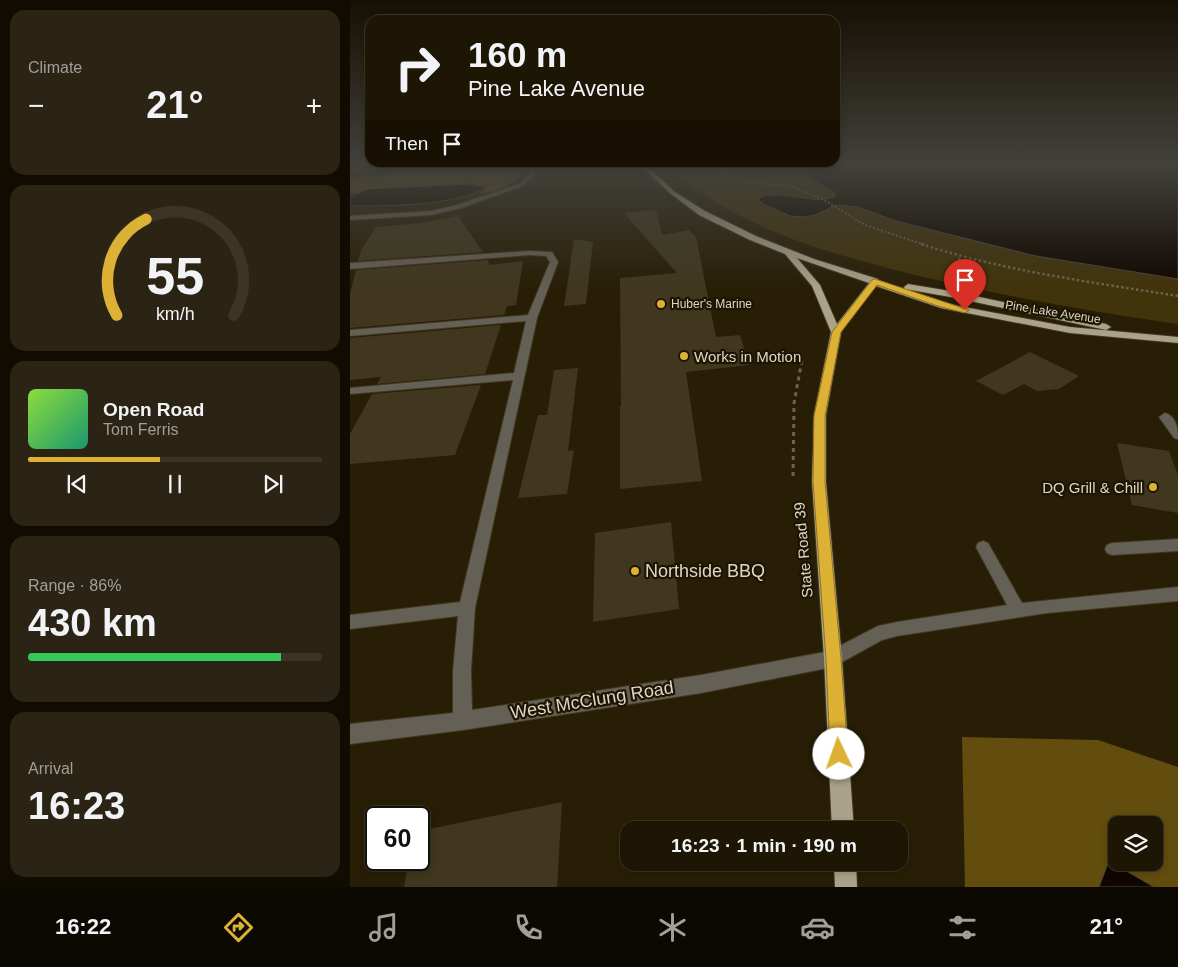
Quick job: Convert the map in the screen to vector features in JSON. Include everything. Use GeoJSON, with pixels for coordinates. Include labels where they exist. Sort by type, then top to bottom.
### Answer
{"type":"FeatureCollection","features":[{"type":"Feature","properties":{"kind":"main road","name":"Pine Lake Avenue"},"geometry":{"type":"LineString","coordinates":[[694,207],[706,216],[788,252],[941,305],[1070,330],[1178,340]]}},
{"type":"Feature","properties":{"kind":"main road"},"geometry":{"type":"LineString","coordinates":[[788,252],[816,285],[836,332]]}},
{"type":"Feature","properties":{"kind":"main road","name":"State Road 39"},"geometry":{"type":"LineString","coordinates":[[843,821],[834,659],[819,463],[820,416],[836,332],[875,282]]}},
{"type":"Feature","properties":{"kind":"main road"},"geometry":{"type":"LineString","coordinates":[[845,871],[846,887]]}},
{"type":"Feature","properties":{"kind":"street"},"geometry":{"type":"LineString","coordinates":[[350,218],[422,214],[457,207]]}},
{"type":"Feature","properties":{"kind":"street"},"geometry":{"type":"LineString","coordinates":[[350,266],[549,254],[554,262],[532,318],[467,608],[462,671],[463,721]]}},
{"type":"Feature","properties":{"kind":"street"},"geometry":{"type":"LineString","coordinates":[[350,333],[532,318]]}},
{"type":"Feature","properties":{"kind":"street"},"geometry":{"type":"LineString","coordinates":[[350,391],[519,376]]}},
{"type":"Feature","properties":{"kind":"street"},"geometry":{"type":"LineString","coordinates":[[1165,417],[1178,435]]}},
{"type":"Feature","properties":{"kind":"street"},"geometry":{"type":"LineString","coordinates":[[1112,549],[1178,546]]}},
{"type":"Feature","properties":{"kind":"street"},"geometry":{"type":"LineString","coordinates":[[983,547],[1018,610]]}},
{"type":"Feature","properties":{"kind":"street","name":"West McClung Road"},"geometry":{"type":"LineString","coordinates":[[350,734],[463,721],[700,684],[834,659],[878,634],[897,629],[1018,610],[1178,594]]}},
{"type":"Feature","properties":{"kind":"street"},"geometry":{"type":"LineString","coordinates":[[350,622],[467,608]]}},
{"type":"Feature","properties":{"kind":"path"},"geometry":{"type":"LineString","coordinates":[[836,207],[882,232],[961,257],[1008,268],[1178,296]]}},
{"type":"Feature","properties":{"kind":"path"},"geometry":{"type":"LineString","coordinates":[[943,276],[961,257]]}},
{"type":"Feature","properties":{"kind":"path"},"geometry":{"type":"LineString","coordinates":[[792,476],[793,420],[796,387],[802,360]]}},
{"type":"Feature","properties":{"kind":"shaded area"},"geometry":{"type":"Polygon","coordinates":[[[726,207],[860,207],[896,221],[1036,256],[1178,279],[1178,324],[1069,307],[926,278],[803,243],[745,218],[726,207]]]}},
{"type":"Feature","properties":{"kind":"shaded area"},"geometry":{"type":"Polygon","coordinates":[[[771,207],[831,207],[815,215],[804,217],[790,216],[771,207]]]}},
{"type":"Feature","properties":{"kind":"shaded area"},"geometry":{"type":"Polygon","coordinates":[[[859,207],[1178,207],[1178,279],[1036,256],[896,221],[859,207]]]}},
{"type":"Feature","properties":{"kind":"shaded area"},"geometry":{"type":"Polygon","coordinates":[[[962,737],[1098,740],[1178,767],[1178,887],[1154,887],[1126,871],[1163,871],[1163,816],[1108,816],[1108,864],[1099,887],[965,887],[962,737]]]}},
{"type":"Feature","properties":{"kind":"shaded area"},"geometry":{"type":"Polygon","coordinates":[[[1108,864],[1108,871],[1126,871],[1154,887],[1099,887],[1108,864]]]}},
{"type":"Feature","properties":{"kind":"building"},"geometry":{"type":"Polygon","coordinates":[[[656,210],[662,235],[689,230],[696,237],[716,337],[740,335],[749,365],[686,372],[702,481],[620,489],[620,278],[677,273],[624,213],[656,210]]]}},
{"type":"Feature","properties":{"kind":"building"},"geometry":{"type":"Polygon","coordinates":[[[458,216],[483,252],[358,261],[361,250],[376,227],[420,223],[458,216]]]}},
{"type":"Feature","properties":{"kind":"building"},"geometry":{"type":"Polygon","coordinates":[[[574,239],[593,242],[586,304],[564,306],[574,239]]]}},
{"type":"Feature","properties":{"kind":"building"},"geometry":{"type":"Polygon","coordinates":[[[488,260],[489,265],[523,261],[516,305],[507,306],[504,315],[350,328],[350,293],[356,270],[488,260]]]}},
{"type":"Feature","properties":{"kind":"building"},"geometry":{"type":"Polygon","coordinates":[[[501,325],[485,374],[377,384],[381,377],[350,380],[350,338],[501,325]]]}},
{"type":"Feature","properties":{"kind":"building"},"geometry":{"type":"Polygon","coordinates":[[[1030,352],[1079,376],[1059,389],[1037,391],[1024,384],[1003,395],[976,381],[1030,352]]]}},
{"type":"Feature","properties":{"kind":"building"},"geometry":{"type":"Polygon","coordinates":[[[578,368],[568,451],[574,450],[567,494],[518,498],[538,415],[547,415],[554,370],[578,368]]]}},
{"type":"Feature","properties":{"kind":"building"},"geometry":{"type":"Polygon","coordinates":[[[481,385],[455,455],[350,464],[350,434],[372,394],[481,385]]]}},
{"type":"Feature","properties":{"kind":"building","name":"DQ Grill & Chill"},"geometry":{"type":"Polygon","coordinates":[[[1117,443],[1169,451],[1178,475],[1178,513],[1132,505],[1117,443]]]}},
{"type":"Feature","properties":{"kind":"building","name":"Northside BBQ"},"geometry":{"type":"Polygon","coordinates":[[[671,522],[679,609],[593,622],[595,533],[671,522]]]}},
{"type":"Feature","properties":{"kind":"building"},"geometry":{"type":"Polygon","coordinates":[[[562,802],[557,887],[404,887],[407,871],[430,871],[430,829],[562,802]]]}},
{"type":"Feature","properties":{"kind":"place","name":"Huber's Marine"},"geometry":{"type":"Point","coordinates":[661,304]}},
{"type":"Feature","properties":{"kind":"place","name":"Works in Motion"},"geometry":{"type":"Point","coordinates":[684,356]}},
{"type":"Feature","properties":{"kind":"place","name":"DQ Grill & Chill"},"geometry":{"type":"Point","coordinates":[1153,487]}},
{"type":"Feature","properties":{"kind":"place","name":"Northside BBQ"},"geometry":{"type":"Point","coordinates":[635,571]}},
{"type":"Feature","properties":{"kind":"route"},"geometry":{"type":"LineString","coordinates":[[839,754],[834,659],[819,482],[820,416],[828,365],[836,332],[875,282],[941,305],[965,310]]}}]}
